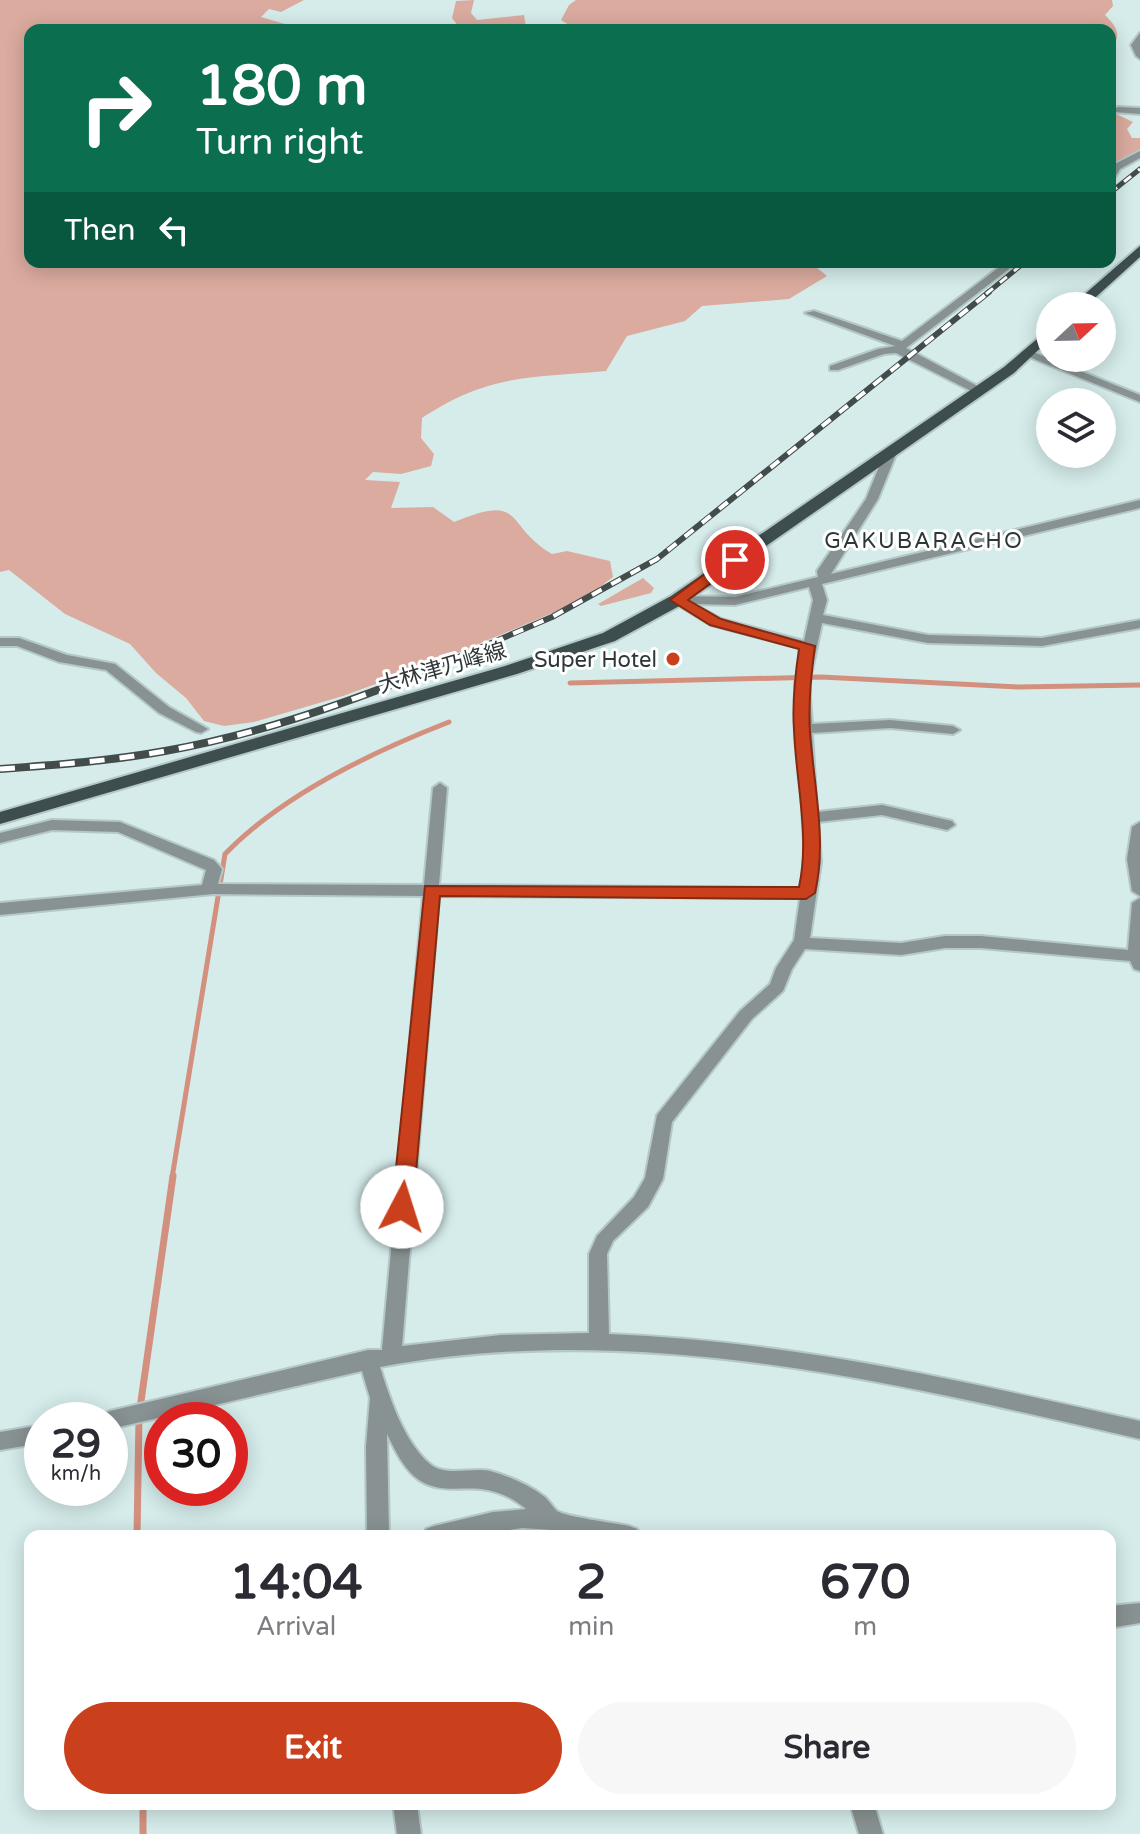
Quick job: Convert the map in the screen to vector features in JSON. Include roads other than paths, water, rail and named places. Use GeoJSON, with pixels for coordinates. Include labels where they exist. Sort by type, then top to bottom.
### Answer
{"type":"FeatureCollection","features":[{"type":"Feature","properties":{"kind":"main road"},"geometry":{"type":"LineString","coordinates":[[1094,292],[1140,250]]}},
{"type":"Feature","properties":{"kind":"main road","name":"大林津乃峰線"},"geometry":{"type":"LineString","coordinates":[[0,818],[553,657],[609,637],[677,600],[979,391],[1036,345]]}},
{"type":"Feature","properties":{"kind":"street"},"geometry":{"type":"LineString","coordinates":[[1137,22],[1140,34],[1135,45],[1140,56]]}},
{"type":"Feature","properties":{"kind":"street"},"geometry":{"type":"LineString","coordinates":[[1118,110],[1140,111]]}},
{"type":"Feature","properties":{"kind":"street"},"geometry":{"type":"LineString","coordinates":[[1116,167],[1140,154]]}},
{"type":"Feature","properties":{"kind":"street"},"geometry":{"type":"LineString","coordinates":[[834,368],[900,347],[1005,268]]}},
{"type":"Feature","properties":{"kind":"street"},"geometry":{"type":"LineString","coordinates":[[810,313],[900,347],[979,391]]}},
{"type":"Feature","properties":{"kind":"street"},"geometry":{"type":"LineString","coordinates":[[1028,353],[1140,399]]}},
{"type":"Feature","properties":{"kind":"street"},"geometry":{"type":"LineString","coordinates":[[599,1342],[598,1254],[606,1236],[641,1202],[654,1179],[663,1120],[746,1015],[777,987],[784,968],[802,941],[806,893],[813,862],[802,729],[802,684],[807,646],[818,618],[820,582],[824,571],[872,499],[891,452]]}},
{"type":"Feature","properties":{"kind":"street"},"geometry":{"type":"LineString","coordinates":[[677,600],[735,601],[1140,504]]}},
{"type":"Feature","properties":{"kind":"street"},"geometry":{"type":"LineString","coordinates":[[677,600],[716,622],[807,646]]}},
{"type":"Feature","properties":{"kind":"street"},"geometry":{"type":"LineString","coordinates":[[818,618],[928,639],[1047,642],[1140,624]]}},
{"type":"Feature","properties":{"kind":"street"},"geometry":{"type":"LineString","coordinates":[[0,642],[19,642],[64,659],[110,667],[164,710],[201,729]]}},
{"type":"Feature","properties":{"kind":"street"},"geometry":{"type":"LineString","coordinates":[[802,729],[890,724],[953,730]]}},
{"type":"Feature","properties":{"kind":"street"},"geometry":{"type":"LineString","coordinates":[[391,1356],[440,788]]}},
{"type":"Feature","properties":{"kind":"street"},"geometry":{"type":"LineString","coordinates":[[809,818],[882,810],[947,825]]}},
{"type":"Feature","properties":{"kind":"street"},"geometry":{"type":"LineString","coordinates":[[0,838],[65,824],[120,827],[209,864],[214,869],[215,889]]}},
{"type":"Feature","properties":{"kind":"street"},"geometry":{"type":"LineString","coordinates":[[1140,827],[1135,859],[1140,891]]}},
{"type":"Feature","properties":{"kind":"street"},"geometry":{"type":"LineString","coordinates":[[0,909],[215,889],[806,893]]}},
{"type":"Feature","properties":{"kind":"street"},"geometry":{"type":"LineString","coordinates":[[802,941],[812,946],[901,949],[945,942],[981,942],[1138,961],[1140,903]]}},
{"type":"Feature","properties":{"kind":"street"},"geometry":{"type":"LineString","coordinates":[[128,1416],[368,1359],[500,1343],[599,1342],[815,1360],[1140,1430]]}},
{"type":"Feature","properties":{"kind":"street"},"geometry":{"type":"LineString","coordinates":[[368,1359],[380,1398],[410,1455],[425,1473],[437,1479],[481,1479],[497,1484],[542,1505],[552,1520]]}},
{"type":"Feature","properties":{"kind":"street"},"geometry":{"type":"LineString","coordinates":[[378,1530],[376,1447],[380,1398]]}},
{"type":"Feature","properties":{"kind":"street"},"geometry":{"type":"LineString","coordinates":[[0,1441],[24,1437]]}},
{"type":"Feature","properties":{"kind":"street"},"geometry":{"type":"LineString","coordinates":[[458,1530],[503,1519],[534,1517],[600,1530]]}},
{"type":"Feature","properties":{"kind":"street"},"geometry":{"type":"LineString","coordinates":[[1116,1616],[1140,1613]]}},
{"type":"Feature","properties":{"kind":"street"},"geometry":{"type":"LineString","coordinates":[[406,1810],[409,1834]]}},
{"type":"Feature","properties":{"kind":"street"},"geometry":{"type":"LineString","coordinates":[[864,1810],[871,1834]]}},
{"type":"Feature","properties":{"kind":"waterway"},"geometry":{"type":"LineString","coordinates":[[570,683],[821,677],[1018,687],[1140,685]]}},
{"type":"Feature","properties":{"kind":"waterway"},"geometry":{"type":"LineString","coordinates":[[172,1178],[225,854],[248,832],[301,794],[360,761],[449,722]]}},
{"type":"Feature","properties":{"kind":"waterway"},"geometry":{"type":"LineString","coordinates":[[140,1408],[173,1176]]}},
{"type":"Feature","properties":{"kind":"waterway"},"geometry":{"type":"LineString","coordinates":[[137,1530],[139,1418]]}},
{"type":"Feature","properties":{"kind":"waterway"},"geometry":{"type":"LineString","coordinates":[[143,1810],[143,1834]]}},
{"type":"Feature","properties":{"kind":"railway"},"geometry":{"type":"LineString","coordinates":[[1116,188],[1140,169]]}},
{"type":"Feature","properties":{"kind":"railway"},"geometry":{"type":"LineString","coordinates":[[986,294],[1018,268]]}},
{"type":"Feature","properties":{"kind":"railway"},"geometry":{"type":"LineString","coordinates":[[415,676],[552,617],[657,559],[989,292]]}},
{"type":"Feature","properties":{"kind":"railway"},"geometry":{"type":"LineString","coordinates":[[0,769],[103,760],[197,745],[292,719],[415,676]]}},
{"type":"Feature","properties":{"kind":"place","name":"Super Hotel"},"geometry":{"type":"Point","coordinates":[673,659]}},
{"type":"Feature","properties":{"kind":"district","name":"GAKUBARACHO"},"geometry":{"type":"Point","coordinates":[924,540]}}]}
